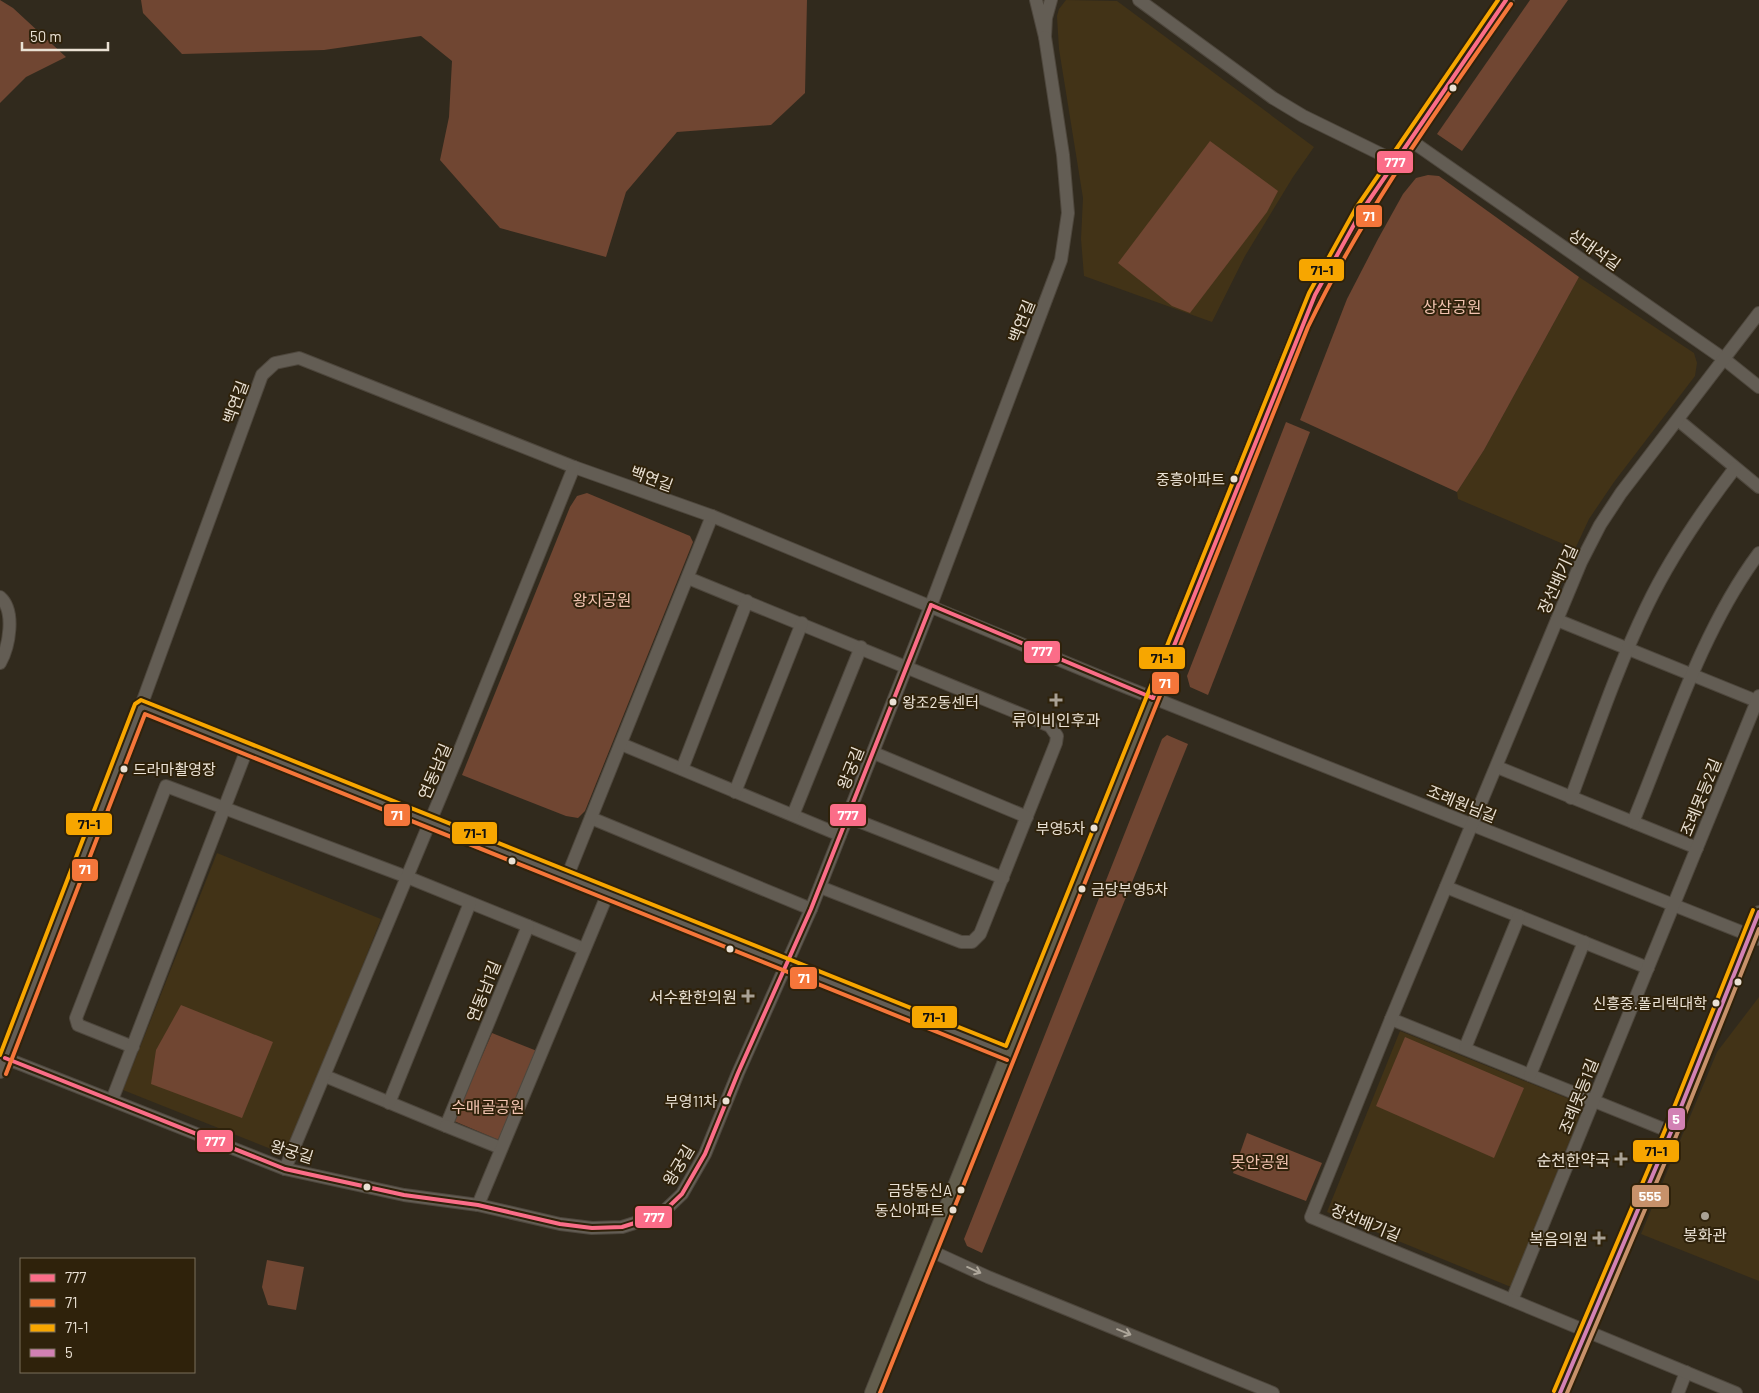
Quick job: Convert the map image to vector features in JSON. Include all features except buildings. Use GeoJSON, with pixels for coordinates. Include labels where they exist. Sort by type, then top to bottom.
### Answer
{"type":"FeatureCollection","features":[{"type":"Feature","properties":{"kind":"main road"},"geometry":{"type":"LineString","coordinates":[[873,1393],[1305,316],[1360,212],[1506,0]]}},
{"type":"Feature","properties":{"kind":"street","name":"백연길"},"geometry":{"type":"LineString","coordinates":[[931,605],[1019,369],[1055,281],[1066,236],[1068,213],[1066,186],[1045,37],[1036,0]]}},
{"type":"Feature","properties":{"kind":"street","name":"백연길"},"geometry":{"type":"LineString","coordinates":[[1045,37],[1046,18],[1051,0]]}},
{"type":"Feature","properties":{"kind":"street"},"geometry":{"type":"LineString","coordinates":[[1139,0],[1273,98],[1303,116],[1395,161]]}},
{"type":"Feature","properties":{"kind":"street","name":"상대석길"},"geometry":{"type":"LineString","coordinates":[[1410,140],[1724,359],[1759,387]]}},
{"type":"Feature","properties":{"kind":"street","name":"장선배기길"},"geometry":{"type":"LineString","coordinates":[[1736,1393],[1312,1217],[1390,1019],[1497,767],[1581,562],[1600,525],[1621,493],[1759,313]]}},
{"type":"Feature","properties":{"kind":"street","name":"백연길"},"geometry":{"type":"LineString","coordinates":[[0,1072],[141,706],[262,375],[275,362],[300,358],[574,467],[712,516],[1152,698]]}},
{"type":"Feature","properties":{"kind":"street"},"geometry":{"type":"LineString","coordinates":[[1678,420],[1759,487]]}},
{"type":"Feature","properties":{"kind":"street","name":"연동남길"},"geometry":{"type":"LineString","coordinates":[[285,1169],[430,822],[574,467]]}},
{"type":"Feature","properties":{"kind":"street"},"geometry":{"type":"LineString","coordinates":[[1571,798],[1628,648],[1648,605],[1703,510],[1735,468]]}},
{"type":"Feature","properties":{"kind":"street"},"geometry":{"type":"LineString","coordinates":[[567,877],[712,516]]}},
{"type":"Feature","properties":{"kind":"street"},"geometry":{"type":"LineString","coordinates":[[1634,822],[1693,675],[1726,605],[1759,553]]}},
{"type":"Feature","properties":{"kind":"street"},"geometry":{"type":"LineString","coordinates":[[688,578],[861,647],[1054,729],[1057,736],[1056,743],[980,934],[967,943],[820,887]]}},
{"type":"Feature","properties":{"kind":"street"},"geometry":{"type":"LineString","coordinates":[[0,598],[8,609],[9,634],[0,663]]}},
{"type":"Feature","properties":{"kind":"street"},"geometry":{"type":"LineString","coordinates":[[682,769],[747,601]]}},
{"type":"Feature","properties":{"kind":"street","name":"왕궁길"},"geometry":{"type":"LineString","coordinates":[[5,1058],[285,1169],[404,1195],[478,1205],[560,1224],[592,1228],[630,1225],[664,1211],[682,1194],[705,1154],[811,909],[931,605]]}},
{"type":"Feature","properties":{"kind":"street","name":"조례못등2길"},"geometry":{"type":"LineString","coordinates":[[1557,620],[1758,700],[1674,905]]}},
{"type":"Feature","properties":{"kind":"street"},"geometry":{"type":"LineString","coordinates":[[735,792],[802,623]]}},
{"type":"Feature","properties":{"kind":"street"},"geometry":{"type":"LineString","coordinates":[[793,815],[861,647]]}},
{"type":"Feature","properties":{"kind":"street","name":"조례원님길"},"geometry":{"type":"LineString","coordinates":[[1152,698],[1754,937]]}},
{"type":"Feature","properties":{"kind":"street"},"geometry":{"type":"LineString","coordinates":[[141,706],[1009,1054]]}},
{"type":"Feature","properties":{"kind":"street"},"geometry":{"type":"LineString","coordinates":[[621,744],[840,835]]}},
{"type":"Feature","properties":{"kind":"street"},"geometry":{"type":"LineString","coordinates":[[112,1100],[247,749]]}},
{"type":"Feature","properties":{"kind":"street"},"geometry":{"type":"LineString","coordinates":[[874,753],[1027,817]]}},
{"type":"Feature","properties":{"kind":"street"},"geometry":{"type":"LineString","coordinates":[[1497,767],[1697,848]]}},
{"type":"Feature","properties":{"kind":"street"},"geometry":{"type":"LineString","coordinates":[[133,1047],[78,1025],[76,1018],[166,786],[407,877],[584,949]]}},
{"type":"Feature","properties":{"kind":"street"},"geometry":{"type":"LineString","coordinates":[[848,817],[1003,878]]}},
{"type":"Feature","properties":{"kind":"street"},"geometry":{"type":"LineString","coordinates":[[591,818],[811,909]]}},
{"type":"Feature","properties":{"kind":"street"},"geometry":{"type":"LineString","coordinates":[[1446,887],[1648,968]]}},
{"type":"Feature","properties":{"kind":"street"},"geometry":{"type":"LineString","coordinates":[[478,1205],[608,893]]}},
{"type":"Feature","properties":{"kind":"street"},"geometry":{"type":"LineString","coordinates":[[389,1103],[470,902]]}},
{"type":"Feature","properties":{"kind":"street","name":"조례못등1길"},"geometry":{"type":"LineString","coordinates":[[1512,1300],[1674,905]]}},
{"type":"Feature","properties":{"kind":"street"},"geometry":{"type":"LineString","coordinates":[[1560,1393],[1754,937],[1759,912]]}},
{"type":"Feature","properties":{"kind":"street"},"geometry":{"type":"LineString","coordinates":[[1465,1048],[1519,916]]}},
{"type":"Feature","properties":{"kind":"street","name":"연동남1길"},"geometry":{"type":"LineString","coordinates":[[446,1126],[528,926]]}},
{"type":"Feature","properties":{"kind":"street"},"geometry":{"type":"LineString","coordinates":[[1530,1075],[1584,942]]}},
{"type":"Feature","properties":{"kind":"street"},"geometry":{"type":"LineString","coordinates":[[1390,1019],[1671,1132]]}},
{"type":"Feature","properties":{"kind":"street"},"geometry":{"type":"LineString","coordinates":[[325,1076],[502,1148]]}},
{"type":"Feature","properties":{"kind":"street"},"geometry":{"type":"LineString","coordinates":[[929,1250],[988,1277],[1273,1393]]}},
{"type":"Feature","properties":{"kind":"street"},"geometry":{"type":"LineString","coordinates":[[1678,1393],[1686,1372]]}},
{"type":"Feature","properties":{"kind":"shaded area"},"geometry":{"type":"Polygon","coordinates":[[[1066,0],[1117,1],[1314,147],[1293,177],[1245,256],[1212,322],[1084,276],[1081,239],[1083,198],[1059,49],[1057,16],[1059,9],[1066,0]]]}},
{"type":"Feature","properties":{"kind":"shaded area"},"geometry":{"type":"Polygon","coordinates":[[[1579,277],[1694,353],[1697,363],[1695,376],[1614,482],[1589,519],[1575,549],[1458,499],[1457,492],[1484,450],[1579,277]]]}},
{"type":"Feature","properties":{"kind":"shaded area"},"geometry":{"type":"Polygon","coordinates":[[[217,853],[381,919],[291,1145],[271,1149],[123,1090],[217,853]]]}},
{"type":"Feature","properties":{"kind":"shaded area"},"geometry":{"type":"Polygon","coordinates":[[[1759,997],[1759,1281],[1641,1234],[1717,1052],[1759,997]]]}},
{"type":"Feature","properties":{"kind":"shaded area"},"geometry":{"type":"Polygon","coordinates":[[[1400,1031],[1584,1105],[1511,1287],[1327,1212],[1400,1031]]]}},
{"type":"Feature","properties":{"kind":"green space"},"geometry":{"type":"Polygon","coordinates":[[[0,0],[13,8],[66,57],[26,77],[0,103],[0,0]]]}},
{"type":"Feature","properties":{"kind":"green space"},"geometry":{"type":"Polygon","coordinates":[[[141,0],[807,0],[805,93],[771,125],[677,132],[626,192],[606,257],[500,228],[440,160],[449,117],[452,61],[421,36],[324,50],[182,54],[143,13],[141,0]]]}},
{"type":"Feature","properties":{"kind":"green space"},"geometry":{"type":"Polygon","coordinates":[[[1530,0],[1568,0],[1462,151],[1437,134],[1530,0]]]}},
{"type":"Feature","properties":{"kind":"green space"},"geometry":{"type":"Polygon","coordinates":[[[1210,141],[1278,191],[1267,212],[1190,313],[1172,306],[1118,263],[1210,141]]]}},
{"type":"Feature","properties":{"kind":"green space","name":"상삼공원"},"geometry":{"type":"Polygon","coordinates":[[[1428,175],[1439,176],[1579,277],[1484,450],[1457,492],[1300,420],[1347,299],[1378,239],[1403,194],[1416,178],[1428,175]]]}},
{"type":"Feature","properties":{"kind":"green space"},"geometry":{"type":"Polygon","coordinates":[[[1286,422],[1310,432],[1208,695],[1190,687],[1187,676],[1286,422]]]}},
{"type":"Feature","properties":{"kind":"green space","name":"왕지공원"},"geometry":{"type":"Polygon","coordinates":[[[587,493],[690,536],[693,542],[585,811],[578,818],[566,816],[462,775],[570,507],[577,496],[587,493]]]}},
{"type":"Feature","properties":{"kind":"green space"},"geometry":{"type":"Polygon","coordinates":[[[1167,735],[1188,744],[982,1253],[967,1246],[964,1239],[1162,739],[1167,735]]]}},
{"type":"Feature","properties":{"kind":"green space"},"geometry":{"type":"Polygon","coordinates":[[[181,1005],[273,1042],[242,1118],[151,1084],[156,1050],[181,1005]]]}},
{"type":"Feature","properties":{"kind":"green space","name":"수매골공원"},"geometry":{"type":"Polygon","coordinates":[[[492,1033],[537,1051],[501,1141],[454,1121],[492,1033]]]}},
{"type":"Feature","properties":{"kind":"green space"},"geometry":{"type":"Polygon","coordinates":[[[1405,1037],[1524,1088],[1494,1158],[1376,1106],[1405,1037]]]}},
{"type":"Feature","properties":{"kind":"green space","name":"못안공원"},"geometry":{"type":"Polygon","coordinates":[[[1247,1133],[1322,1163],[1306,1201],[1233,1173],[1247,1133]]]}},
{"type":"Feature","properties":{"kind":"green space"},"geometry":{"type":"Polygon","coordinates":[[[267,1260],[304,1267],[296,1310],[268,1305],[262,1287],[267,1260]]]}},
{"type":"Feature","properties":{"kind":"transit line","name":"71-1"},"geometry":{"type":"LineString","coordinates":[[0,1055],[135,704],[141,700],[1006,1046],[1309,293],[1356,208],[1498,0]]}},
{"type":"Feature","properties":{"kind":"transit line","name":"777"},"geometry":{"type":"LineString","coordinates":[[1153,698],[1315,295],[1361,212],[1506,0]]}},
{"type":"Feature","properties":{"kind":"transit line","name":"71"},"geometry":{"type":"LineString","coordinates":[[880,1393],[1308,327],[1353,242],[1403,161],[1511,4]]}},
{"type":"Feature","properties":{"kind":"transit line","name":"777"},"geometry":{"type":"LineString","coordinates":[[931,605],[1153,698]]}},
{"type":"Feature","properties":{"kind":"transit line","name":"777"},"geometry":{"type":"LineString","coordinates":[[5,1058],[285,1169],[404,1195],[478,1205],[560,1224],[592,1228],[622,1227],[660,1215],[682,1194],[705,1154],[738,1073],[811,909],[931,605]]}},
{"type":"Feature","properties":{"kind":"transit line","name":"71"},"geometry":{"type":"LineString","coordinates":[[6,1074],[145,714],[1007,1060]]}},
{"type":"Feature","properties":{"kind":"transit line","name":"71-1"},"geometry":{"type":"LineString","coordinates":[[1554,1391],[1665,1130],[1753,910]]}},
{"type":"Feature","properties":{"kind":"transit line","name":"5"},"geometry":{"type":"LineString","coordinates":[[1560,1393],[1671,1132],[1759,912]]}},
{"type":"Feature","properties":{"kind":"transit line","name":"555"},"geometry":{"type":"LineString","coordinates":[[1567,1393],[1677,1134],[1759,929]]}},
{"type":"Feature","properties":{"kind":"place","name":"중흥아파트"},"geometry":{"type":"Point","coordinates":[1234,479]}},
{"type":"Feature","properties":{"kind":"place","name":"류이비인후과"},"geometry":{"type":"Point","coordinates":[1056,700]}},
{"type":"Feature","properties":{"kind":"place","name":"왕조2동센터"},"geometry":{"type":"Point","coordinates":[893,702]}},
{"type":"Feature","properties":{"kind":"place","name":"드라마촬영장"},"geometry":{"type":"Point","coordinates":[124,769]}},
{"type":"Feature","properties":{"kind":"place","name":"부영5차"},"geometry":{"type":"Point","coordinates":[1094,828]}},
{"type":"Feature","properties":{"kind":"place","name":"금당부영5차"},"geometry":{"type":"Point","coordinates":[1082,889]}},
{"type":"Feature","properties":{"kind":"place","name":"서수환한의원"},"geometry":{"type":"Point","coordinates":[748,996]}},
{"type":"Feature","properties":{"kind":"place","name":"신흥중.폴리텍대학"},"geometry":{"type":"Point","coordinates":[1716,1003]}},
{"type":"Feature","properties":{"kind":"place","name":"부영11차"},"geometry":{"type":"Point","coordinates":[726,1101]}},
{"type":"Feature","properties":{"kind":"place","name":"순천한약국"},"geometry":{"type":"Point","coordinates":[1621,1159]}},
{"type":"Feature","properties":{"kind":"place","name":"금당동신A"},"geometry":{"type":"Point","coordinates":[961,1190]}},
{"type":"Feature","properties":{"kind":"place","name":"동신아파트"},"geometry":{"type":"Point","coordinates":[953,1210]}},
{"type":"Feature","properties":{"kind":"place","name":"봉화관"},"geometry":{"type":"Point","coordinates":[1705,1216]}},
{"type":"Feature","properties":{"kind":"place","name":"복음의원"},"geometry":{"type":"Point","coordinates":[1599,1238]}}]}
